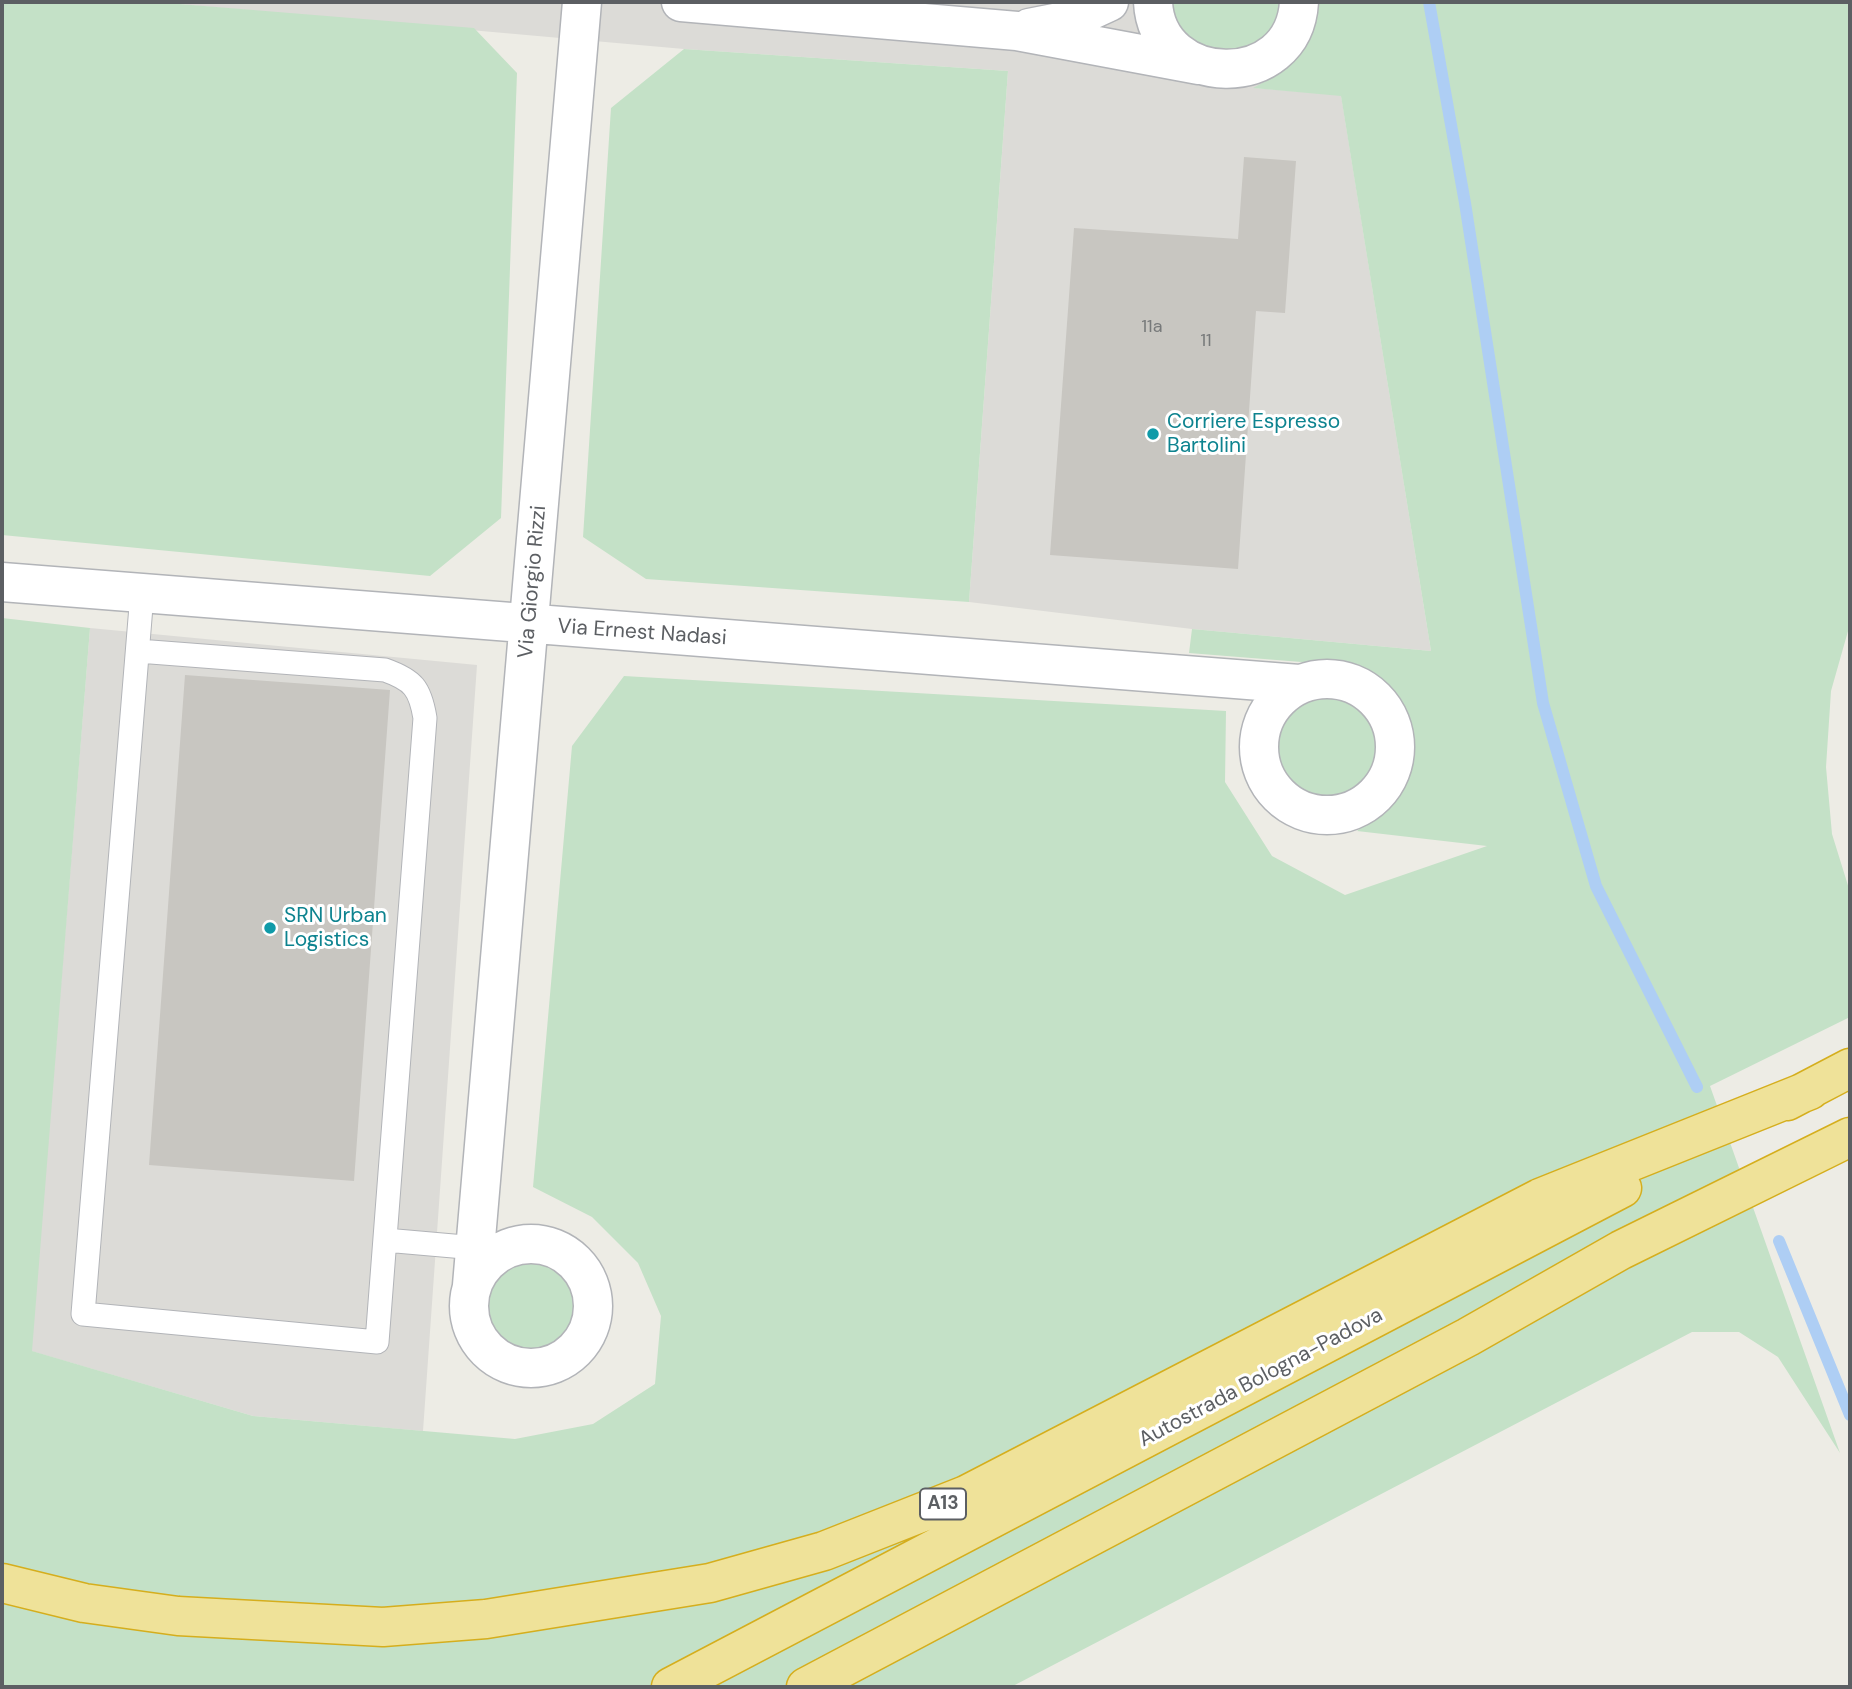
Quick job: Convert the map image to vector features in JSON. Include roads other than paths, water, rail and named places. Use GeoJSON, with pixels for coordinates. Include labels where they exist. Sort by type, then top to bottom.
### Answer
{"type":"FeatureCollection","features":[{"type":"Feature","properties":{"kind":"highway","name":"Autostrada Bologna-Padova"},"geometry":{"type":"LineString","coordinates":[[671,1687],[1850,1068]]}},
{"type":"Feature","properties":{"kind":"highway","name":"A13"},"geometry":{"type":"LineString","coordinates":[[2,1583],[84,1603],[178,1615],[383,1627],[486,1619],[710,1583],[824,1551],[965,1495],[1541,1198],[1810,1090]]}},
{"type":"Feature","properties":{"kind":"highway"},"geometry":{"type":"LineString","coordinates":[[806,1687],[1468,1337],[1621,1250],[1850,1137]]}},
{"type":"Feature","properties":{"kind":"highway"},"geometry":{"type":"LineString","coordinates":[[861,1687],[1249,1452]]}},
{"type":"Feature","properties":{"kind":"street","name":"Via Giorgio Rizzi"},"geometry":{"type":"LineString","coordinates":[[485,1162],[498,1205],[525,1243],[545,1245],[564,1252],[579,1265],[589,1283],[594,1302],[592,1322],[584,1340],[570,1356],[552,1365],[532,1369],[512,1366],[495,1357],[481,1343],[471,1325],[468,1304],[485,1162],[582,2]]}},
{"type":"Feature","properties":{"kind":"street"},"geometry":{"type":"LineString","coordinates":[[681,2],[1017,31],[1224,71],[1249,67],[1271,55],[1288,37],[1298,13],[1299,2]]}},
{"type":"Feature","properties":{"kind":"street"},"geometry":{"type":"LineString","coordinates":[[1017,31],[1070,20],[1109,2]]}},
{"type":"Feature","properties":{"kind":"street"},"geometry":{"type":"LineString","coordinates":[[1153,2],[1161,30],[1177,51],[1199,65]]}},
{"type":"Feature","properties":{"kind":"street","name":"Via Ernest Nadasi"},"geometry":{"type":"LineString","coordinates":[[2,582],[530,625],[1157,671],[1298,684],[1320,679],[1342,680],[1363,688],[1379,702],[1391,721],[1396,743],[1393,765],[1384,785],[1369,801],[1350,811],[1328,815],[1307,812],[1287,802],[1271,786],[1261,766],[1259,744],[1247,719],[1230,699],[1203,684],[1157,671]]}},
{"type":"Feature","properties":{"kind":"street"},"geometry":{"type":"LineString","coordinates":[[1259,744],[1270,709],[1283,694],[1298,684]]}},
{"type":"Feature","properties":{"kind":"street"},"geometry":{"type":"LineString","coordinates":[[474,1266],[525,1243]]}},
{"type":"Feature","properties":{"kind":"lane"},"geometry":{"type":"LineString","coordinates":[[138,651],[385,670],[408,678],[421,697],[425,718],[377,1342],[83,1314],[142,594]]}},
{"type":"Feature","properties":{"kind":"lane"},"geometry":{"type":"LineString","coordinates":[[385,1240],[474,1266]]}},
{"type":"Feature","properties":{"kind":"waterway"},"geometry":{"type":"LineString","coordinates":[[1429,2],[1465,203],[1543,703],[1596,886],[1697,1087]]}},
{"type":"Feature","properties":{"kind":"waterway"},"geometry":{"type":"LineString","coordinates":[[1779,1241],[1850,1415]]}},
{"type":"Feature","properties":{"kind":"place","name":"Corriere Espresso Bartolini"},"geometry":{"type":"Point","coordinates":[1153,434]}},
{"type":"Feature","properties":{"kind":"place","name":"SRN Urban Logistics"},"geometry":{"type":"Point","coordinates":[270,928]}}]}
